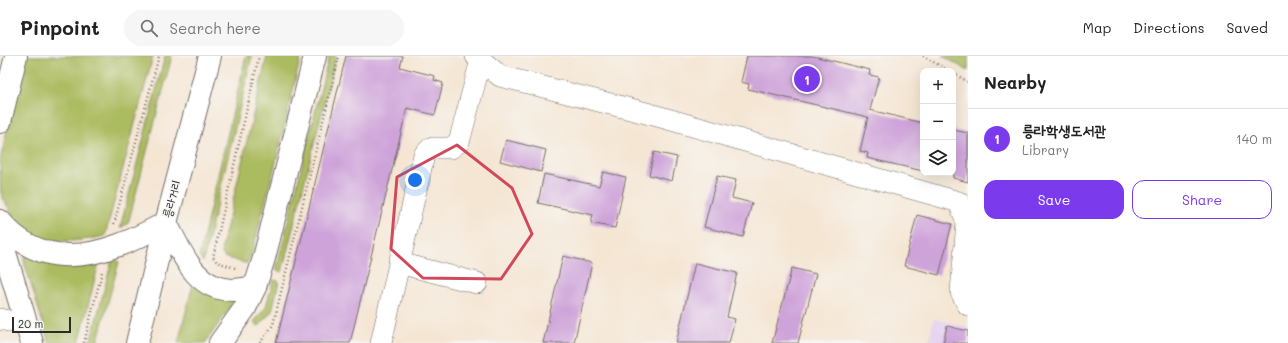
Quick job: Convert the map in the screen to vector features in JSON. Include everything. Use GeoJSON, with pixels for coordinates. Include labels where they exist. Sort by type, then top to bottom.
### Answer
{"type":"FeatureCollection","features":[{"type":"Feature","properties":{"kind":"main road"},"geometry":{"type":"LineString","coordinates":[[0,122],[16,56]]}},
{"type":"Feature","properties":{"kind":"main road","name":"릉라거리"},"geometry":{"type":"LineString","coordinates":[[137,343],[166,224],[210,56]]}},
{"type":"Feature","properties":{"kind":"main road"},"geometry":{"type":"LineString","coordinates":[[220,343],[245,308],[257,280],[315,56]]}},
{"type":"Feature","properties":{"kind":"main road"},"geometry":{"type":"LineString","coordinates":[[0,221],[17,238],[28,245],[54,254],[68,256],[90,254],[108,249],[166,224],[192,271],[201,280],[222,289],[233,290],[257,280]]}},
{"type":"Feature","properties":{"kind":"main road"},"geometry":{"type":"LineString","coordinates":[[0,236],[29,334]]}},
{"type":"Feature","properties":{"kind":"street"},"geometry":{"type":"LineString","coordinates":[[381,343],[424,155],[431,148],[451,148],[459,142],[479,58],[500,76],[650,114],[959,202],[967,222],[961,292],[968,305]]}},
{"type":"Feature","properties":{"kind":"street"},"geometry":{"type":"LineString","coordinates":[[399,264],[477,283]]}},
{"type":"Feature","properties":{"kind":"street"},"geometry":{"type":"LineString","coordinates":[[0,319],[29,334]]}},
{"type":"Feature","properties":{"kind":"path"},"geometry":{"type":"LineString","coordinates":[[84,343],[159,56]]}},
{"type":"Feature","properties":{"kind":"path"},"geometry":{"type":"LineString","coordinates":[[257,280],[229,266],[217,262],[213,257],[259,56]]}},
{"type":"Feature","properties":{"kind":"path"},"geometry":{"type":"LineString","coordinates":[[260,343],[274,326],[339,56]]}},
{"type":"Feature","properties":{"kind":"path"},"geometry":{"type":"LineString","coordinates":[[923,56],[944,68]]}},
{"type":"Feature","properties":{"kind":"path"},"geometry":{"type":"LineString","coordinates":[[956,75],[968,82]]}},
{"type":"Feature","properties":{"kind":"highlighted area"},"geometry":{"type":"Polygon","coordinates":[[[457,145],[512,188],[532,234],[501,279],[423,278],[391,249],[397,177],[457,145]]]}},
{"type":"Feature","properties":{"kind":"shaded area"},"geometry":{"type":"Polygon","coordinates":[[[934,319],[968,327],[968,343],[928,343],[934,319]]]}},
{"type":"Feature","properties":{"kind":"green space"},"geometry":{"type":"Polygon","coordinates":[[[25,56],[153,56],[105,236],[91,239],[63,241],[50,240],[37,236],[26,230],[16,220],[2,197],[0,185],[1,156],[25,56]]]}},
{"type":"Feature","properties":{"kind":"green space"},"geometry":{"type":"Polygon","coordinates":[[[165,56],[172,56],[129,220],[127,224],[120,228],[165,56]]]}},
{"type":"Feature","properties":{"kind":"green space"},"geometry":{"type":"Polygon","coordinates":[[[246,56],[252,56],[203,262],[199,256],[246,56]]]}},
{"type":"Feature","properties":{"kind":"green space"},"geometry":{"type":"Polygon","coordinates":[[[267,56],[301,56],[279,150],[252,253],[247,263],[245,263],[224,257],[221,251],[267,56]]]}},
{"type":"Feature","properties":{"kind":"green space"},"geometry":{"type":"Polygon","coordinates":[[[329,56],[336,56],[282,272],[276,270],[329,56]]]}},
{"type":"Feature","properties":{"kind":"green space"},"geometry":{"type":"Polygon","coordinates":[[[943,56],[968,56],[968,71],[943,56]]]}},
{"type":"Feature","properties":{"kind":"green space"},"geometry":{"type":"Polygon","coordinates":[[[24,256],[99,262],[79,343],[49,343],[24,262],[24,256]]]}},
{"type":"Feature","properties":{"kind":"green space"},"geometry":{"type":"Polygon","coordinates":[[[116,259],[119,262],[97,343],[90,343],[112,260],[116,259]]]}},
{"type":"Feature","properties":{"kind":"green space"},"geometry":{"type":"Polygon","coordinates":[[[273,280],[279,281],[272,311],[259,326],[254,322],[266,307],[273,280]]]}},
{"type":"Feature","properties":{"kind":"green space"},"geometry":{"type":"Polygon","coordinates":[[[193,284],[235,300],[205,343],[178,343],[193,284]]]}},
{"type":"Feature","properties":{"kind":"building"},"geometry":{"type":"Polygon","coordinates":[[[346,56],[403,56],[400,67],[435,76],[434,80],[443,83],[435,115],[407,108],[350,343],[276,343],[346,56]]]}},
{"type":"Feature","properties":{"kind":"building"},"geometry":{"type":"Polygon","coordinates":[[[747,56],[813,56],[870,70],[869,75],[879,77],[870,110],[920,122],[920,170],[867,158],[868,153],[860,151],[868,117],[748,89],[749,84],[741,82],[747,56]]]}},
{"type":"Feature","properties":{"kind":"building"},"geometry":{"type":"Polygon","coordinates":[[[956,131],[968,133],[968,182],[953,178],[953,176],[956,176],[956,131]]]}},
{"type":"Feature","properties":{"kind":"building"},"geometry":{"type":"Polygon","coordinates":[[[506,140],[546,150],[541,172],[500,161],[506,140]]]}},
{"type":"Feature","properties":{"kind":"building"},"geometry":{"type":"Polygon","coordinates":[[[654,152],[677,157],[672,181],[649,175],[654,152]]]}},
{"type":"Feature","properties":{"kind":"building"},"geometry":{"type":"Polygon","coordinates":[[[603,172],[626,177],[615,228],[591,223],[593,215],[538,203],[544,174],[599,186],[603,172]]]}},
{"type":"Feature","properties":{"kind":"building"},"geometry":{"type":"Polygon","coordinates":[[[717,176],[736,180],[732,198],[752,203],[743,237],[704,227],[717,176]]]}},
{"type":"Feature","properties":{"kind":"building"},"geometry":{"type":"Polygon","coordinates":[[[917,215],[952,224],[939,275],[904,266],[917,215]]]}},
{"type":"Feature","properties":{"kind":"building"},"geometry":{"type":"Polygon","coordinates":[[[563,256],[592,263],[574,343],[543,343],[563,256]]]}},
{"type":"Feature","properties":{"kind":"building"},"geometry":{"type":"Polygon","coordinates":[[[695,263],[737,273],[727,317],[735,319],[729,343],[676,343],[695,263]]]}},
{"type":"Feature","properties":{"kind":"building"},"geometry":{"type":"Polygon","coordinates":[[[792,268],[816,274],[798,343],[772,343],[792,268]]]}},
{"type":"Feature","properties":{"kind":"building"},"geometry":{"type":"Polygon","coordinates":[[[947,326],[968,331],[968,343],[943,343],[947,326]]]}},
{"type":"Feature","properties":{"kind":"place","name":"릉라학생도서관"},"geometry":{"type":"Point","coordinates":[807,79]}}]}
